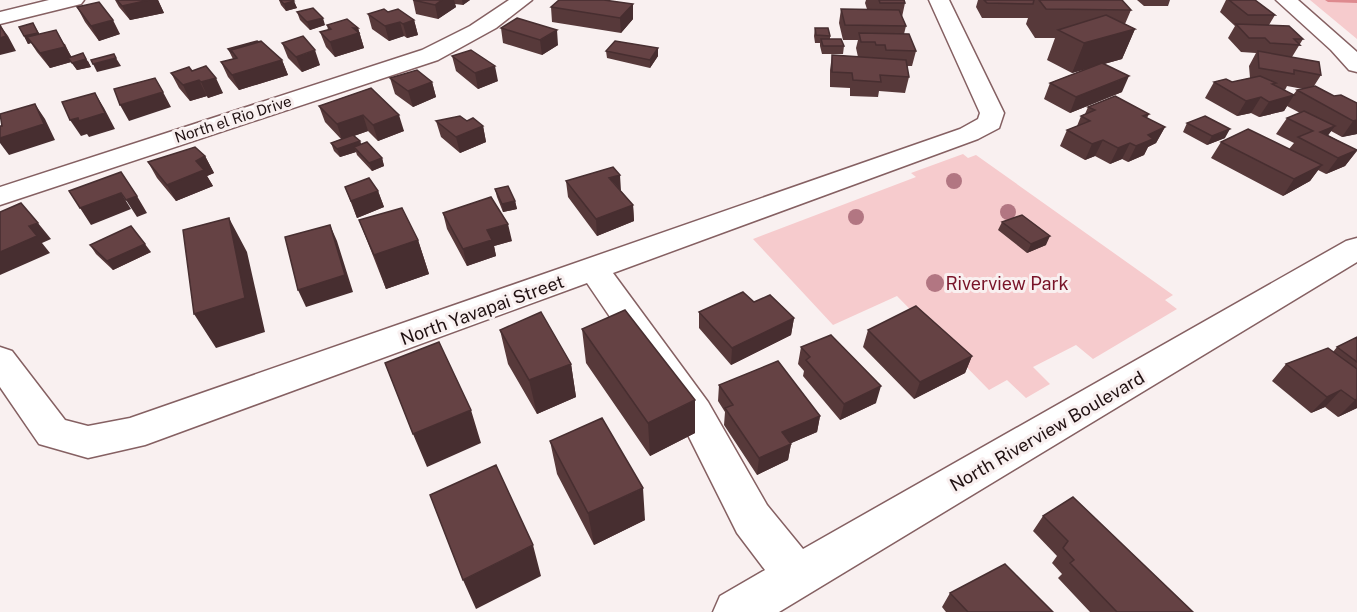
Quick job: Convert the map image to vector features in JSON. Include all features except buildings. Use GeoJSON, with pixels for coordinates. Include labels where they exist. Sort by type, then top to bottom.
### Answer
{"type":"FeatureCollection","features":[{"type":"Feature","properties":{"kind":"street"},"geometry":{"type":"LineString","coordinates":[[0,18],[74,0]]}},
{"type":"Feature","properties":{"kind":"street","name":"North el Rio Drive"},"geometry":{"type":"LineString","coordinates":[[0,196],[420,58],[466,40],[522,0]]}},
{"type":"Feature","properties":{"kind":"street","name":"North Yavapai Street"},"geometry":{"type":"LineString","coordinates":[[0,360],[53,433],[88,442],[131,434],[969,134],[990,123],[992,113],[939,0]]}},
{"type":"Feature","properties":{"kind":"street"},"geometry":{"type":"LineString","coordinates":[[1286,0],[1339,45],[1357,65]]}},
{"type":"Feature","properties":{"kind":"street","name":"North Riverview Boulevard"},"geometry":{"type":"LineString","coordinates":[[736,612],[1357,248]]}},
{"type":"Feature","properties":{"kind":"street"},"geometry":{"type":"LineString","coordinates":[[594,270],[695,413],[752,519],[798,577]]}},
{"type":"Feature","properties":{"kind":"green space"},"geometry":{"type":"Polygon","coordinates":[[[1310,0],[1357,0],[1357,39],[1310,0]]]}},
{"type":"Feature","properties":{"kind":"green space","name":"Riverview Park"},"geometry":{"type":"Polygon","coordinates":[[[963,154],[968,158],[976,155],[1173,295],[1165,300],[1177,309],[1093,359],[1076,345],[1033,367],[1050,384],[1026,398],[1007,380],[989,390],[897,296],[833,325],[753,239],[916,177],[911,173],[963,154]]]}},
{"type":"Feature","properties":{"kind":"waterway"},"geometry":{"type":"LineString","coordinates":[[1328,0],[1357,1]]}}]}
